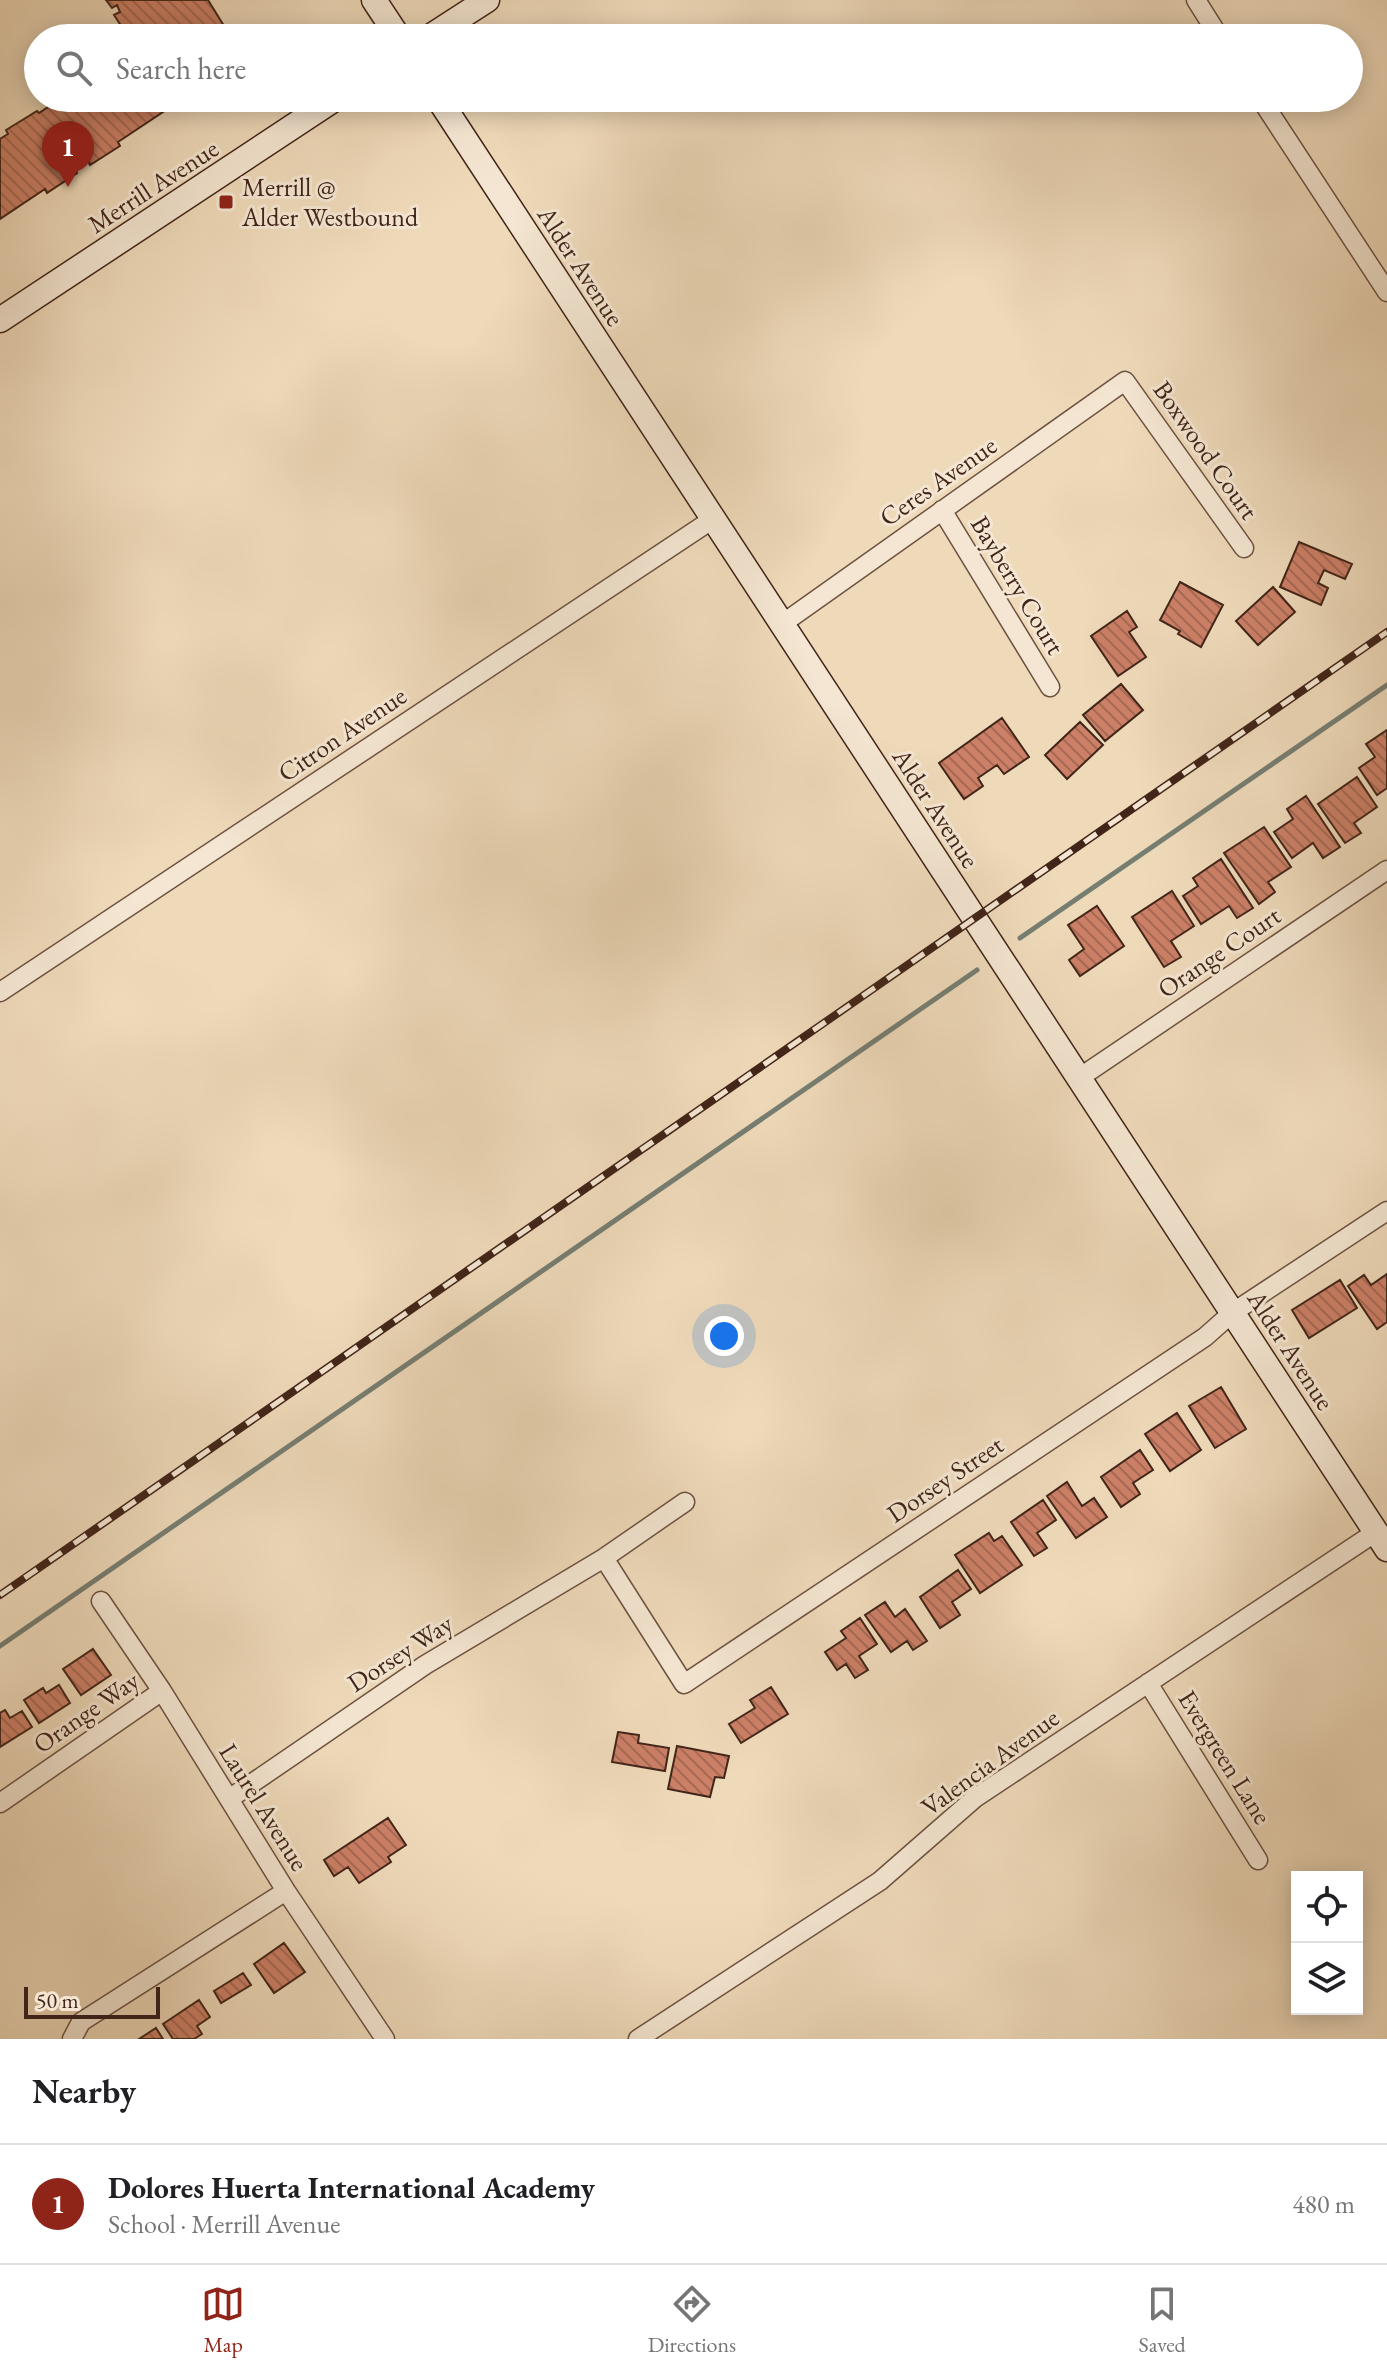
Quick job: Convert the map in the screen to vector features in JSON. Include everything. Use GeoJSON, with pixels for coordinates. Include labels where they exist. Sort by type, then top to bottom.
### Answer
{"type":"FeatureCollection","features":[{"type":"Feature","properties":{"kind":"main road"},"geometry":{"type":"LineString","coordinates":[[374,0],[390,24]]}},
{"type":"Feature","properties":{"kind":"main road"},"geometry":{"type":"LineString","coordinates":[[450,24],[487,0]]}},
{"type":"Feature","properties":{"kind":"main road","name":"Merrill Avenue"},"geometry":{"type":"LineString","coordinates":[[0,320],[315,112]]}},
{"type":"Feature","properties":{"kind":"main road","name":"Alder Avenue"},"geometry":{"type":"LineString","coordinates":[[447,112],[1381,1540]]}},
{"type":"Feature","properties":{"kind":"street"},"geometry":{"type":"LineString","coordinates":[[1196,0],[1211,24]]}},
{"type":"Feature","properties":{"kind":"street"},"geometry":{"type":"LineString","coordinates":[[1269,112],[1387,292]]}},
{"type":"Feature","properties":{"kind":"street","name":"Ceres Avenue"},"geometry":{"type":"LineString","coordinates":[[782,624],[1125,381]]}},
{"type":"Feature","properties":{"kind":"street","name":"Boxwood Court"},"geometry":{"type":"LineString","coordinates":[[1125,381],[1244,548]]}},
{"type":"Feature","properties":{"kind":"street","name":"Bayberry Court"},"geometry":{"type":"LineString","coordinates":[[942,510],[1050,687]]}},
{"type":"Feature","properties":{"kind":"street","name":"Citron Avenue"},"geometry":{"type":"LineString","coordinates":[[0,992],[713,519]]}},
{"type":"Feature","properties":{"kind":"street","name":"Orange Court"},"geometry":{"type":"LineString","coordinates":[[1079,1078],[1387,870]]}},
{"type":"Feature","properties":{"kind":"street","name":"Dorsey Street"},"geometry":{"type":"LineString","coordinates":[[604,1558],[684,1684],[1205,1337],[1232,1313],[1387,1211]]}},
{"type":"Feature","properties":{"kind":"street","name":"Dorsey Way"},"geometry":{"type":"LineString","coordinates":[[229,1799],[425,1665],[604,1558],[685,1502]]}},
{"type":"Feature","properties":{"kind":"street","name":"Valencia Avenue"},"geometry":{"type":"LineString","coordinates":[[638,2039],[880,1881],[975,1798],[1148,1683],[1381,1540]]}},
{"type":"Feature","properties":{"kind":"street","name":"Laurel Avenue"},"geometry":{"type":"LineString","coordinates":[[101,1601],[162,1691],[286,1891],[385,2039]]}},
{"type":"Feature","properties":{"kind":"street","name":"Evergreen Lane"},"geometry":{"type":"LineString","coordinates":[[1148,1683],[1258,1860]]}},
{"type":"Feature","properties":{"kind":"street","name":"Orange Way"},"geometry":{"type":"LineString","coordinates":[[0,1803],[162,1691]]}},
{"type":"Feature","properties":{"kind":"street"},"geometry":{"type":"LineString","coordinates":[[72,2039],[81,2022],[286,1891]]}},
{"type":"Feature","properties":{"kind":"building"},"geometry":{"type":"Polygon","coordinates":[[[106,0],[208,0],[223,24],[120,24],[114,15],[120,12],[117,5],[112,8],[106,0]]]}},
{"type":"Feature","properties":{"kind":"building"},"geometry":{"type":"Polygon","coordinates":[[[35,112],[163,112],[118,142],[120,146],[90,165],[88,161],[76,170],[77,173],[47,193],[45,189],[0,219],[0,139],[8,134],[6,130],[35,112]]]}},
{"type":"Feature","properties":{"kind":"building"},"geometry":{"type":"Polygon","coordinates":[[[1299,542],[1352,564],[1345,579],[1324,570],[1318,583],[1328,588],[1321,605],[1280,587],[1299,542]]]}},
{"type":"Feature","properties":{"kind":"building"},"geometry":{"type":"Polygon","coordinates":[[[1180,582],[1223,605],[1201,647],[1160,620],[1180,582]]]}},
{"type":"Feature","properties":{"kind":"building"},"geometry":{"type":"Polygon","coordinates":[[[1273,587],[1295,612],[1258,645],[1236,621],[1273,587]]]}},
{"type":"Feature","properties":{"kind":"building"},"geometry":{"type":"Polygon","coordinates":[[[1127,611],[1137,627],[1129,632],[1146,657],[1118,676],[1091,636],[1127,611]]]}},
{"type":"Feature","properties":{"kind":"building"},"geometry":{"type":"Polygon","coordinates":[[[1121,684],[1143,710],[1105,741],[1083,715],[1121,684]]]}},
{"type":"Feature","properties":{"kind":"building"},"geometry":{"type":"Polygon","coordinates":[[[1002,718],[1029,757],[1004,774],[997,765],[978,778],[983,786],[964,799],[939,763],[1002,718]]]}},
{"type":"Feature","properties":{"kind":"building"},"geometry":{"type":"Polygon","coordinates":[[[1080,722],[1103,745],[1067,779],[1045,755],[1080,722]]]}},
{"type":"Feature","properties":{"kind":"building"},"geometry":{"type":"Polygon","coordinates":[[[1387,730],[1387,788],[1377,795],[1359,768],[1375,757],[1366,744],[1387,730]]]}},
{"type":"Feature","properties":{"kind":"building"},"geometry":{"type":"Polygon","coordinates":[[[1357,777],[1377,807],[1354,823],[1361,833],[1345,843],[1318,804],[1357,777]]]}},
{"type":"Feature","properties":{"kind":"building"},"geometry":{"type":"Polygon","coordinates":[[[1306,796],[1340,847],[1323,858],[1313,843],[1292,858],[1274,832],[1293,819],[1287,809],[1306,796]]]}},
{"type":"Feature","properties":{"kind":"building"},"geometry":{"type":"Polygon","coordinates":[[[1264,827],[1291,867],[1268,882],[1275,892],[1259,904],[1224,853],[1264,827]]]}},
{"type":"Feature","properties":{"kind":"building"},"geometry":{"type":"Polygon","coordinates":[[[1221,859],[1253,908],[1237,918],[1229,906],[1201,924],[1183,896],[1198,886],[1193,878],[1221,859]]]}},
{"type":"Feature","properties":{"kind":"building"},"geometry":{"type":"Polygon","coordinates":[[[1172,891],[1194,926],[1171,941],[1181,957],[1164,967],[1132,917],[1172,891]]]}},
{"type":"Feature","properties":{"kind":"building"},"geometry":{"type":"Polygon","coordinates":[[[1097,906],[1124,946],[1080,976],[1069,960],[1084,949],[1068,925],[1097,906]]]}},
{"type":"Feature","properties":{"kind":"building"},"geometry":{"type":"Polygon","coordinates":[[[1387,1274],[1387,1322],[1377,1329],[1348,1286],[1364,1275],[1371,1285],[1387,1274]]]}},
{"type":"Feature","properties":{"kind":"building"},"geometry":{"type":"Polygon","coordinates":[[[1340,1280],[1357,1308],[1309,1338],[1292,1310],[1340,1280]]]}},
{"type":"Feature","properties":{"kind":"building"},"geometry":{"type":"Polygon","coordinates":[[[1221,1387],[1246,1429],[1215,1448],[1189,1406],[1221,1387]]]}},
{"type":"Feature","properties":{"kind":"building"},"geometry":{"type":"Polygon","coordinates":[[[1177,1413],[1201,1450],[1170,1471],[1145,1434],[1177,1413]]]}},
{"type":"Feature","properties":{"kind":"building"},"geometry":{"type":"Polygon","coordinates":[[[1140,1450],[1153,1470],[1133,1483],[1140,1494],[1121,1507],[1101,1477],[1140,1450]]]}},
{"type":"Feature","properties":{"kind":"building"},"geometry":{"type":"Polygon","coordinates":[[[1067,1482],[1082,1506],[1094,1498],[1107,1517],[1076,1538],[1047,1496],[1067,1482]]]}},
{"type":"Feature","properties":{"kind":"building"},"geometry":{"type":"Polygon","coordinates":[[[1043,1500],[1056,1520],[1037,1533],[1047,1548],[1034,1556],[1011,1522],[1043,1500]]]}},
{"type":"Feature","properties":{"kind":"building"},"geometry":{"type":"Polygon","coordinates":[[[989,1533],[994,1541],[1002,1536],[1022,1565],[980,1593],[955,1555],[989,1533]]]}},
{"type":"Feature","properties":{"kind":"building"},"geometry":{"type":"Polygon","coordinates":[[[958,1570],[971,1589],[952,1602],[960,1615],[940,1628],[920,1597],[958,1570]]]}},
{"type":"Feature","properties":{"kind":"building"},"geometry":{"type":"Polygon","coordinates":[[[885,1602],[895,1617],[905,1609],[927,1641],[913,1650],[907,1641],[891,1652],[865,1615],[885,1602]]]}},
{"type":"Feature","properties":{"kind":"building"},"geometry":{"type":"Polygon","coordinates":[[[860,1618],[877,1644],[859,1656],[868,1670],[855,1678],[846,1664],[837,1670],[825,1652],[846,1638],[841,1631],[860,1618]]]}},
{"type":"Feature","properties":{"kind":"building"},"geometry":{"type":"Polygon","coordinates":[[[93,1649],[111,1675],[81,1695],[63,1669],[93,1649]]]}},
{"type":"Feature","properties":{"kind":"building"},"geometry":{"type":"Polygon","coordinates":[[[59,1685],[70,1703],[39,1723],[24,1700],[43,1688],[46,1693],[59,1685]]]}},
{"type":"Feature","properties":{"kind":"building"},"geometry":{"type":"Polygon","coordinates":[[[771,1687],[788,1714],[741,1743],[729,1724],[755,1708],[750,1700],[771,1687]]]}},
{"type":"Feature","properties":{"kind":"building"},"geometry":{"type":"Polygon","coordinates":[[[5,1710],[10,1718],[22,1711],[32,1727],[0,1747],[0,1713],[5,1710]]]}},
{"type":"Feature","properties":{"kind":"building"},"geometry":{"type":"Polygon","coordinates":[[[618,1732],[639,1735],[638,1743],[669,1748],[665,1771],[612,1762],[618,1732]]]}},
{"type":"Feature","properties":{"kind":"building"},"geometry":{"type":"Polygon","coordinates":[[[677,1746],[729,1756],[724,1778],[715,1777],[710,1797],[668,1789],[677,1746]]]}},
{"type":"Feature","properties":{"kind":"building"},"geometry":{"type":"Polygon","coordinates":[[[388,1818],[406,1845],[388,1857],[391,1862],[359,1883],[348,1867],[334,1876],[324,1860],[388,1818]]]}},
{"type":"Feature","properties":{"kind":"building"},"geometry":{"type":"Polygon","coordinates":[[[284,1943],[305,1972],[274,1993],[254,1964],[284,1943]]]}},
{"type":"Feature","properties":{"kind":"building"},"geometry":{"type":"Polygon","coordinates":[[[243,1973],[251,1985],[221,2003],[214,1991],[243,1973]]]}},
{"type":"Feature","properties":{"kind":"building"},"geometry":{"type":"Polygon","coordinates":[[[199,2000],[210,2017],[197,2026],[202,2034],[194,2039],[173,2039],[163,2024],[199,2000]]]}},
{"type":"Feature","properties":{"kind":"building"},"geometry":{"type":"Polygon","coordinates":[[[156,2028],[163,2039],[139,2039],[156,2028]]]}},
{"type":"Feature","properties":{"kind":"waterway"},"geometry":{"type":"LineString","coordinates":[[1020,938],[1387,685]]}},
{"type":"Feature","properties":{"kind":"waterway"},"geometry":{"type":"LineString","coordinates":[[0,1646],[977,970]]}},
{"type":"Feature","properties":{"kind":"railway"},"geometry":{"type":"LineString","coordinates":[[0,1595],[1387,632]]}},
{"type":"Feature","properties":{"kind":"place","name":"Dolores Huerta International Academy"},"geometry":{"type":"Point","coordinates":[68,187]}},
{"type":"Feature","properties":{"kind":"place","name":"Merrill @ Alder Westbound"},"geometry":{"type":"Point","coordinates":[226,202]}}]}
